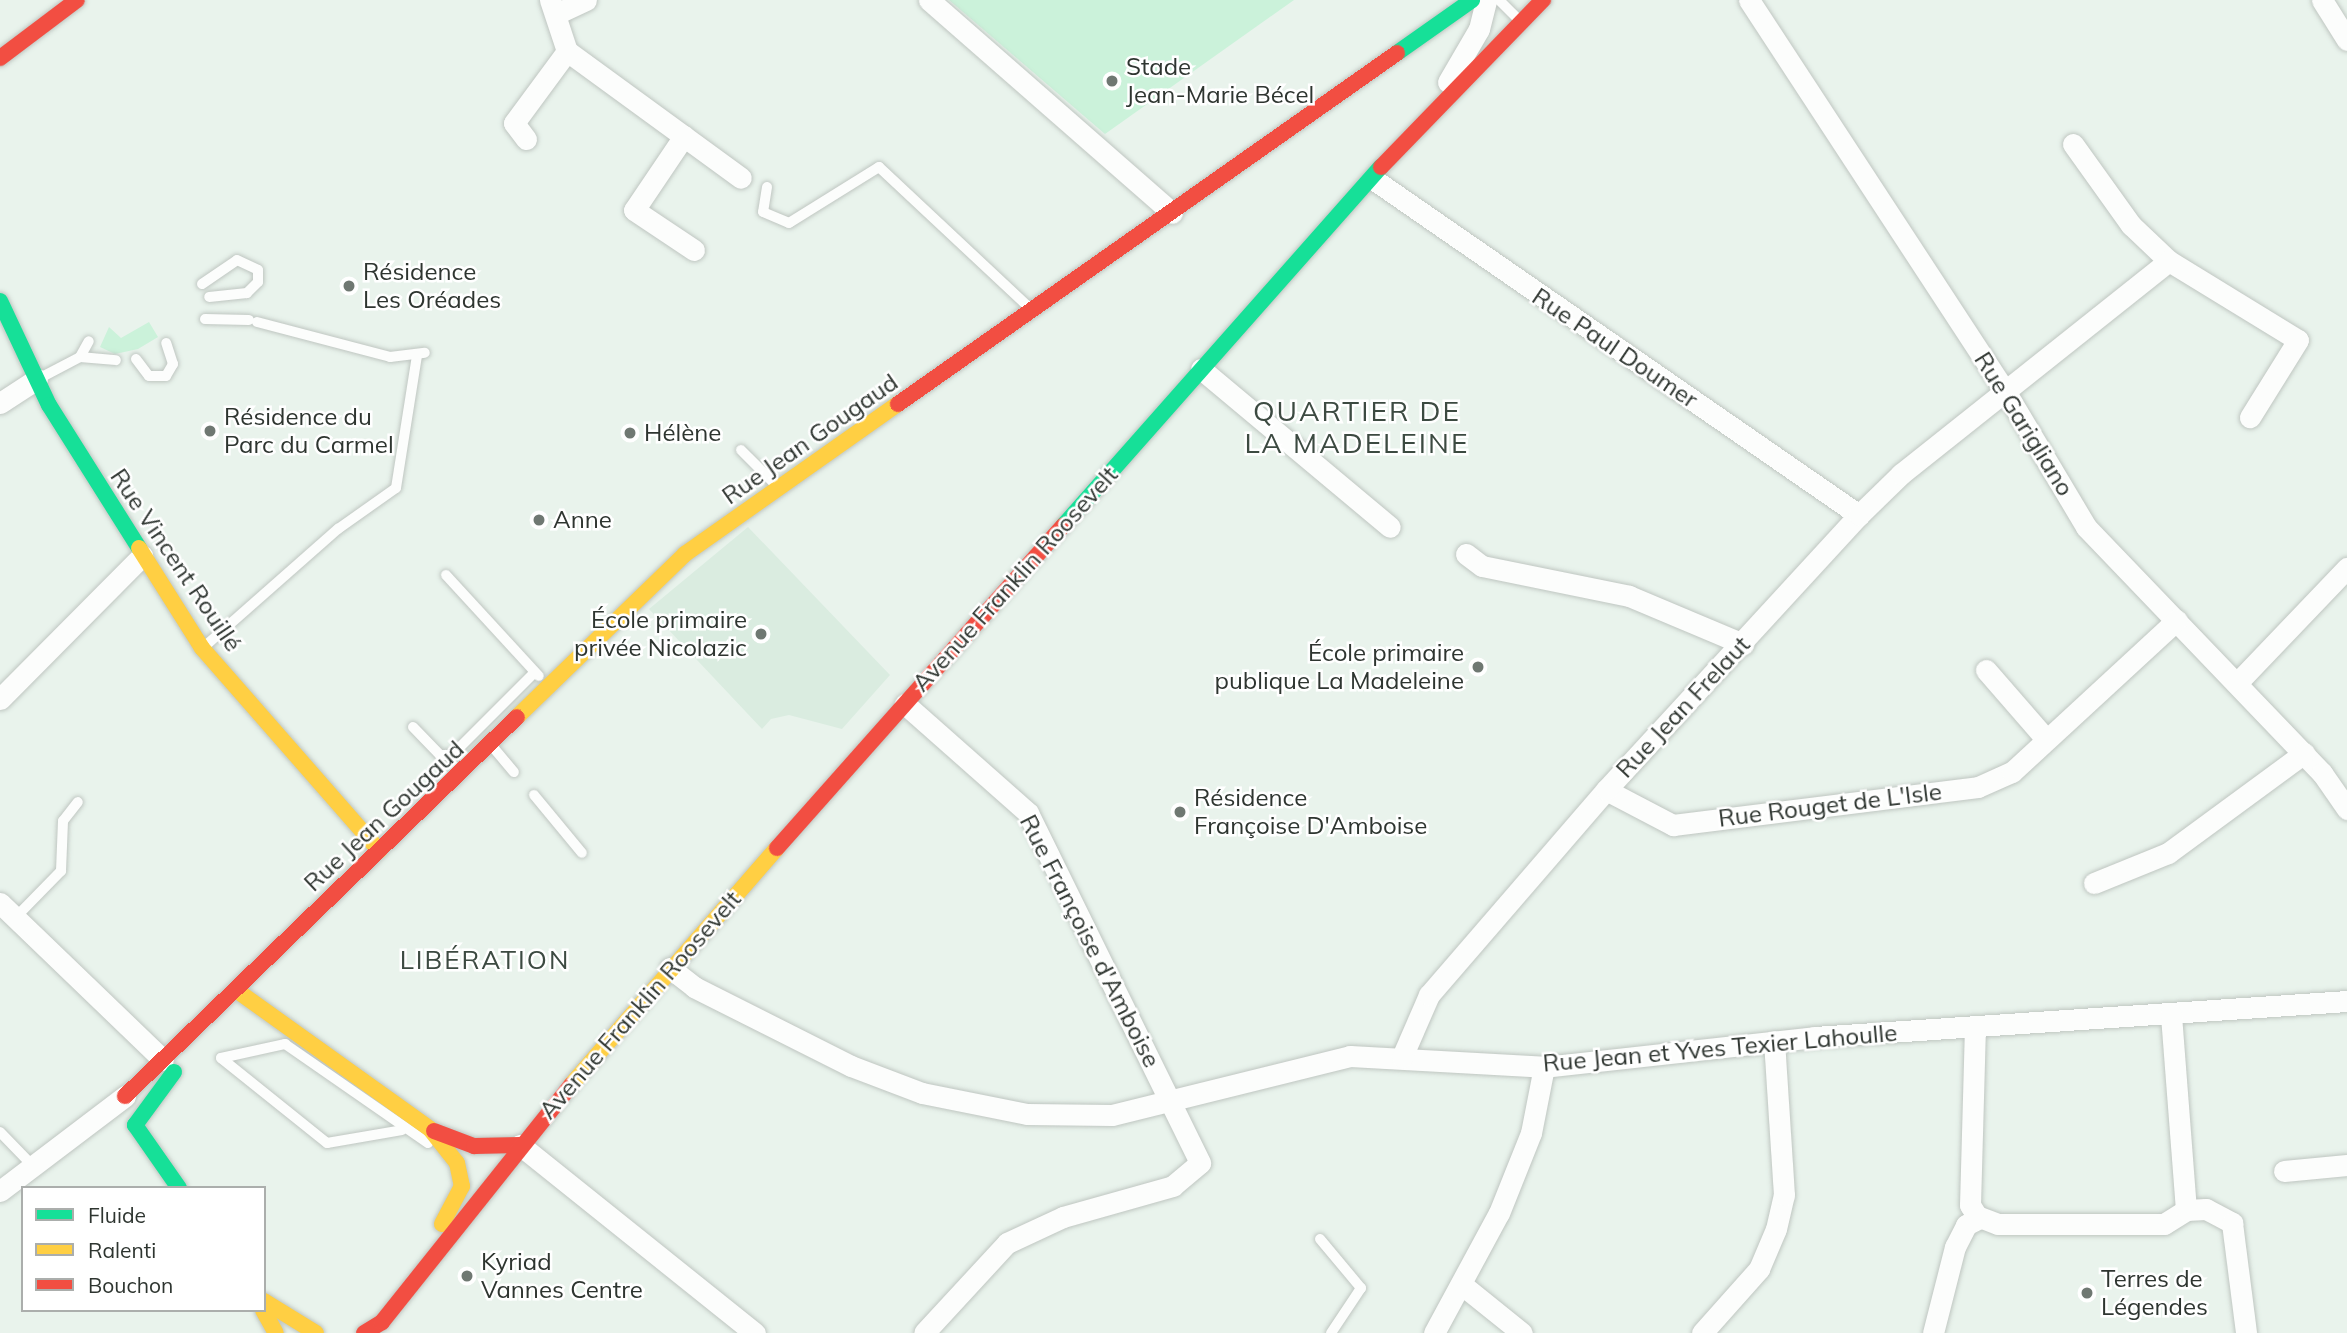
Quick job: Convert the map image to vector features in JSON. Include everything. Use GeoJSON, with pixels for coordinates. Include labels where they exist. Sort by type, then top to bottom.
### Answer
{"type":"FeatureCollection","features":[{"type":"Feature","properties":{"kind":"main road"},"geometry":{"type":"LineString","coordinates":[[0,58],[77,0]]}},
{"type":"Feature","properties":{"kind":"main road","name":"Rue Jean Gougaud"},"geometry":{"type":"LineString","coordinates":[[196,1032],[379,850],[492,746],[665,571],[1472,0]]}},
{"type":"Feature","properties":{"kind":"main road"},"geometry":{"type":"LineString","coordinates":[[1431,111],[1519,20],[1544,0]]}},
{"type":"Feature","properties":{"kind":"main road","name":"Avenue Franklin Roosevelt"},"geometry":{"type":"LineString","coordinates":[[372,1330],[520,1145],[670,968],[1431,111]]}},
{"type":"Feature","properties":{"kind":"main road","name":"Rue Vincent Rouillé"},"geometry":{"type":"LineString","coordinates":[[0,301],[37,379],[142,556],[202,648],[379,850]]}},
{"type":"Feature","properties":{"kind":"main road"},"geometry":{"type":"LineString","coordinates":[[236,990],[430,1129],[474,1146],[520,1145]]}},
{"type":"Feature","properties":{"kind":"main road"},"geometry":{"type":"LineString","coordinates":[[125,1096],[196,1032]]}},
{"type":"Feature","properties":{"kind":"main road"},"geometry":{"type":"LineString","coordinates":[[178,1186],[135,1125],[188,1053],[196,1032]]}},
{"type":"Feature","properties":{"kind":"main road"},"geometry":{"type":"LineString","coordinates":[[372,1330],[459,1202],[460,1177],[447,1150],[430,1129]]}},
{"type":"Feature","properties":{"kind":"main road"},"geometry":{"type":"LineString","coordinates":[[266,1302],[316,1333]]}},
{"type":"Feature","properties":{"kind":"main road"},"geometry":{"type":"LineString","coordinates":[[264,1312],[276,1333]]}},
{"type":"Feature","properties":{"kind":"street"},"geometry":{"type":"LineString","coordinates":[[586,0],[553,7],[567,51],[741,178]]}},
{"type":"Feature","properties":{"kind":"street"},"geometry":{"type":"LineString","coordinates":[[929,0],[1172,212]]}},
{"type":"Feature","properties":{"kind":"street","name":"Avenue Franklin Roosevelt"},"geometry":{"type":"LineString","coordinates":[[1431,111],[1479,29],[1486,0]]}},
{"type":"Feature","properties":{"kind":"street","name":"Rue Garigliano"},"geometry":{"type":"LineString","coordinates":[[1749,0],[2005,391],[2087,527],[2304,753],[2347,809]]}},
{"type":"Feature","properties":{"kind":"street"},"geometry":{"type":"LineString","coordinates":[[2322,0],[2347,40]]}},
{"type":"Feature","properties":{"kind":"street"},"geometry":{"type":"LineString","coordinates":[[526,139],[514,123],[567,51]]}},
{"type":"Feature","properties":{"kind":"street"},"geometry":{"type":"LineString","coordinates":[[684,136],[627,205],[694,250]]}},
{"type":"Feature","properties":{"kind":"street"},"geometry":{"type":"LineString","coordinates":[[2073,144],[2131,225],[2169,261],[2298,340],[2250,416]]}},
{"type":"Feature","properties":{"kind":"street","name":"Rue Paul Doumer"},"geometry":{"type":"LineString","coordinates":[[1373,179],[1859,515]]}},
{"type":"Feature","properties":{"kind":"street","name":"Rue Jean Frelaut"},"geometry":{"type":"LineString","coordinates":[[1402,1057],[1429,995],[1606,789],[1743,644],[1859,515],[2005,391],[2169,261]]}},
{"type":"Feature","properties":{"kind":"street"},"geometry":{"type":"LineString","coordinates":[[1200,369],[1390,527]]}},
{"type":"Feature","properties":{"kind":"street"},"geometry":{"type":"LineString","coordinates":[[0,403],[37,379]]}},
{"type":"Feature","properties":{"kind":"street"},"geometry":{"type":"LineString","coordinates":[[1466,554],[1482,566],[1629,596],[1743,644]]}},
{"type":"Feature","properties":{"kind":"street"},"geometry":{"type":"LineString","coordinates":[[0,699],[142,556]]}},
{"type":"Feature","properties":{"kind":"street"},"geometry":{"type":"LineString","coordinates":[[2238,682],[2347,568]]}},
{"type":"Feature","properties":{"kind":"street","name":"Rue Rouget de L'Isle"},"geometry":{"type":"LineString","coordinates":[[1606,789],[1673,825],[1978,787],[2012,772],[2177,620]]}},
{"type":"Feature","properties":{"kind":"street"},"geometry":{"type":"LineString","coordinates":[[1986,670],[2046,739]]}},
{"type":"Feature","properties":{"kind":"street","name":"Rue Françoise d'Amboise"},"geometry":{"type":"LineString","coordinates":[[905,704],[1028,813],[1173,1101],[1200,1163],[1194,1171],[1172,1186],[1063,1217],[1007,1242],[924,1333]]}},
{"type":"Feature","properties":{"kind":"street"},"geometry":{"type":"LineString","coordinates":[[2094,883],[2168,853],[2304,753]]}},
{"type":"Feature","properties":{"kind":"street"},"geometry":{"type":"LineString","coordinates":[[8,910],[163,1060]]}},
{"type":"Feature","properties":{"kind":"street","name":"Rue Jean et Yves Texier Lahoulle"},"geometry":{"type":"LineString","coordinates":[[670,968],[694,987],[839,1060],[922,1093],[1027,1114],[1112,1115],[1173,1101],[1236,1079],[1350,1056],[1544,1067],[1774,1041],[2347,1000]]}},
{"type":"Feature","properties":{"kind":"street"},"geometry":{"type":"LineString","coordinates":[[2171,1014],[2186,1209]]}},
{"type":"Feature","properties":{"kind":"street"},"geometry":{"type":"LineString","coordinates":[[1975,1026],[1970,1205],[1980,1218],[1998,1224],[2164,1224],[2186,1209],[2206,1209],[2232,1223],[2246,1333]]}},
{"type":"Feature","properties":{"kind":"street"},"geometry":{"type":"LineString","coordinates":[[1702,1333],[1759,1269],[1776,1229],[1784,1195],[1774,1041]]}},
{"type":"Feature","properties":{"kind":"street"},"geometry":{"type":"LineString","coordinates":[[1434,1333],[1461,1284],[1531,1133],[1544,1067]]}},
{"type":"Feature","properties":{"kind":"street"},"geometry":{"type":"LineString","coordinates":[[0,1191],[125,1096]]}},
{"type":"Feature","properties":{"kind":"street"},"geometry":{"type":"LineString","coordinates":[[520,1145],[755,1333]]}},
{"type":"Feature","properties":{"kind":"street"},"geometry":{"type":"LineString","coordinates":[[2284,1171],[2347,1165]]}},
{"type":"Feature","properties":{"kind":"street"},"geometry":{"type":"LineString","coordinates":[[1933,1333],[1955,1247],[1966,1224],[1980,1218]]}},
{"type":"Feature","properties":{"kind":"street"},"geometry":{"type":"LineString","coordinates":[[1461,1284],[1522,1333]]}},
{"type":"Feature","properties":{"kind":"lane"},"geometry":{"type":"LineString","coordinates":[[1499,0],[1519,20]]}},
{"type":"Feature","properties":{"kind":"lane"},"geometry":{"type":"LineString","coordinates":[[767,187],[763,212],[789,223],[879,167],[1033,311]]}},
{"type":"Feature","properties":{"kind":"lane"},"geometry":{"type":"LineString","coordinates":[[202,284],[237,260],[258,270],[258,282],[247,293],[209,297]]}},
{"type":"Feature","properties":{"kind":"lane"},"geometry":{"type":"LineString","coordinates":[[202,648],[338,529],[396,488],[421,354],[363,351],[253,321],[205,319]]}},
{"type":"Feature","properties":{"kind":"lane"},"geometry":{"type":"LineString","coordinates":[[80,357],[89,341]]}},
{"type":"Feature","properties":{"kind":"lane"},"geometry":{"type":"LineString","coordinates":[[136,359],[149,376],[166,376],[173,364],[166,343]]}},
{"type":"Feature","properties":{"kind":"lane"},"geometry":{"type":"LineString","coordinates":[[37,379],[80,357],[116,360]]}},
{"type":"Feature","properties":{"kind":"lane"},"geometry":{"type":"LineString","coordinates":[[741,450],[779,488]]}},
{"type":"Feature","properties":{"kind":"lane"},"geometry":{"type":"LineString","coordinates":[[446,575],[551,688]]}},
{"type":"Feature","properties":{"kind":"lane"},"geometry":{"type":"LineString","coordinates":[[413,727],[440,755],[452,755],[535,672]]}},
{"type":"Feature","properties":{"kind":"lane"},"geometry":{"type":"LineString","coordinates":[[492,746],[514,772]]}},
{"type":"Feature","properties":{"kind":"lane"},"geometry":{"type":"LineString","coordinates":[[534,795],[582,853]]}},
{"type":"Feature","properties":{"kind":"lane"},"geometry":{"type":"LineString","coordinates":[[8,910],[61,871],[63,821],[78,802]]}},
{"type":"Feature","properties":{"kind":"lane"},"geometry":{"type":"LineString","coordinates":[[402,1130],[327,1143],[221,1058],[285,1044],[402,1130],[447,1150]]}},
{"type":"Feature","properties":{"kind":"lane"},"geometry":{"type":"LineString","coordinates":[[125,1096],[124,1116],[135,1125]]}},
{"type":"Feature","properties":{"kind":"lane"},"geometry":{"type":"LineString","coordinates":[[0,1132],[33,1166]]}},
{"type":"Feature","properties":{"kind":"lane"},"geometry":{"type":"LineString","coordinates":[[1320,1239],[1361,1288],[1331,1333]]}},
{"type":"Feature","properties":{"kind":"shaded area","name":"École primaire privée Nicolazic"},"geometry":{"type":"Polygon","coordinates":[[[748,527],[890,675],[842,729],[789,715],[771,719],[762,729],[649,609],[748,527]]]}},
{"type":"Feature","properties":{"kind":"green space","name":"Stade Jean-Marie Bécel"},"geometry":{"type":"Polygon","coordinates":[[[949,0],[1294,0],[1105,134],[949,0]]]}},
{"type":"Feature","properties":{"kind":"green space"},"geometry":{"type":"Polygon","coordinates":[[[149,322],[158,337],[138,349],[115,354],[100,347],[109,327],[121,338],[149,322]]]}},
{"type":"Feature","properties":{"kind":"traffic: fast"},"geometry":{"type":"LineString","coordinates":[[1397,53],[1472,0]]}},
{"type":"Feature","properties":{"kind":"traffic: fast"},"geometry":{"type":"LineString","coordinates":[[1063,526],[1381,167]]}},
{"type":"Feature","properties":{"kind":"traffic: fast"},"geometry":{"type":"LineString","coordinates":[[0,301],[49,405],[139,548]]}},
{"type":"Feature","properties":{"kind":"traffic: fast"},"geometry":{"type":"LineString","coordinates":[[174,1072],[135,1125],[178,1186]]}},
{"type":"Feature","properties":{"kind":"traffic: slow"},"geometry":{"type":"LineString","coordinates":[[517,717],[685,554],[898,404]]}},
{"type":"Feature","properties":{"kind":"traffic: slow"},"geometry":{"type":"LineString","coordinates":[[139,548],[202,648],[379,850]]}},
{"type":"Feature","properties":{"kind":"traffic: slow"},"geometry":{"type":"LineString","coordinates":[[571,1085],[777,848]]}},
{"type":"Feature","properties":{"kind":"traffic: slow"},"geometry":{"type":"LineString","coordinates":[[236,990],[430,1129],[457,1163],[462,1186],[442,1224]]}},
{"type":"Feature","properties":{"kind":"traffic: slow"},"geometry":{"type":"LineString","coordinates":[[266,1302],[316,1333]]}},
{"type":"Feature","properties":{"kind":"traffic: slow"},"geometry":{"type":"LineString","coordinates":[[264,1312],[276,1333]]}},
{"type":"Feature","properties":{"kind":"traffic: jam"},"geometry":{"type":"LineString","coordinates":[[0,58],[77,0]]}},
{"type":"Feature","properties":{"kind":"traffic: jam"},"geometry":{"type":"LineString","coordinates":[[1381,167],[1543,0]]}},
{"type":"Feature","properties":{"kind":"traffic: jam"},"geometry":{"type":"LineString","coordinates":[[898,404],[1397,53]]}},
{"type":"Feature","properties":{"kind":"traffic: jam"},"geometry":{"type":"LineString","coordinates":[[777,848],[1063,526]]}},
{"type":"Feature","properties":{"kind":"traffic: jam"},"geometry":{"type":"LineString","coordinates":[[125,1096],[517,717]]}},
{"type":"Feature","properties":{"kind":"traffic: jam"},"geometry":{"type":"LineString","coordinates":[[364,1333],[382,1322],[571,1085]]}},
{"type":"Feature","properties":{"kind":"traffic: jam"},"geometry":{"type":"LineString","coordinates":[[434,1131],[474,1146],[520,1145]]}},
{"type":"Feature","properties":{"kind":"place","name":"Stade Jean-Marie Bécel"},"geometry":{"type":"Point","coordinates":[1112,81]}},
{"type":"Feature","properties":{"kind":"place","name":"Résidence Les Oréades"},"geometry":{"type":"Point","coordinates":[349,286]}},
{"type":"Feature","properties":{"kind":"place","name":"Résidence du Parc du Carmel"},"geometry":{"type":"Point","coordinates":[210,431]}},
{"type":"Feature","properties":{"kind":"place","name":"Hélène"},"geometry":{"type":"Point","coordinates":[630,433]}},
{"type":"Feature","properties":{"kind":"place","name":"Anne"},"geometry":{"type":"Point","coordinates":[539,520]}},
{"type":"Feature","properties":{"kind":"place","name":"École primaire privée Nicolazic"},"geometry":{"type":"Point","coordinates":[761,634]}},
{"type":"Feature","properties":{"kind":"place","name":"École primaire publique La Madeleine"},"geometry":{"type":"Point","coordinates":[1478,667]}},
{"type":"Feature","properties":{"kind":"place","name":"Résidence Françoise D'Amboise"},"geometry":{"type":"Point","coordinates":[1180,812]}},
{"type":"Feature","properties":{"kind":"place","name":"Kyriad Vannes Centre"},"geometry":{"type":"Point","coordinates":[467,1276]}},
{"type":"Feature","properties":{"kind":"place","name":"Terres de Légendes"},"geometry":{"type":"Point","coordinates":[2087,1293]}},
{"type":"Feature","properties":{"kind":"district","name":"QUARTIER DE LA MADELEINE"},"geometry":{"type":"Point","coordinates":[1357,427]}},
{"type":"Feature","properties":{"kind":"district","name":"LIBÉRATION"},"geometry":{"type":"Point","coordinates":[485,960]}}]}
